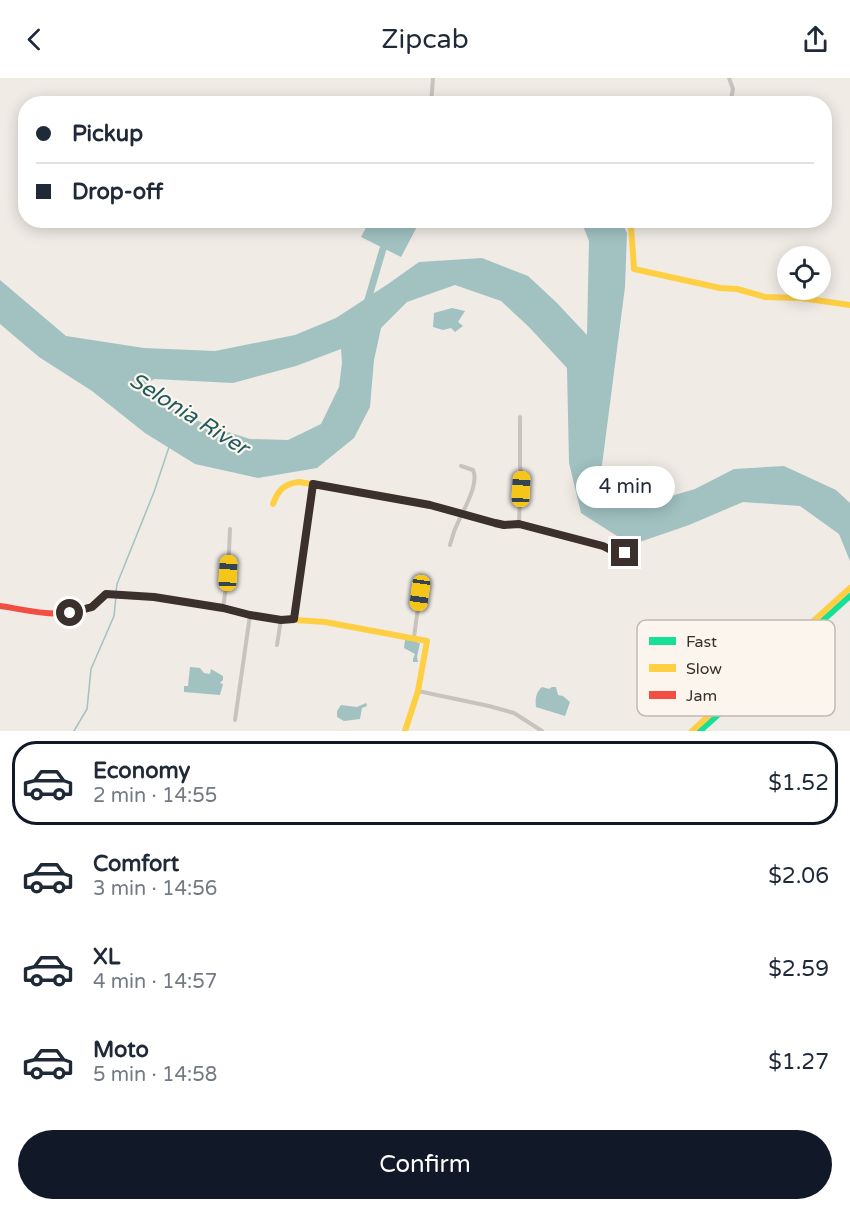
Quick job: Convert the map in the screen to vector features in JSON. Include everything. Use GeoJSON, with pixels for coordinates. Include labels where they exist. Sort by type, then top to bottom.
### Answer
{"type":"FeatureCollection","features":[{"type":"Feature","properties":{"kind":"main road"},"geometry":{"type":"LineString","coordinates":[[631,228],[634,269],[720,288],[737,289],[765,297],[801,298],[850,305]]}},
{"type":"Feature","properties":{"kind":"main road"},"geometry":{"type":"LineString","coordinates":[[273,504],[282,485],[299,482],[391,497],[504,525],[519,524],[625,553]]}},
{"type":"Feature","properties":{"kind":"main road"},"geometry":{"type":"LineString","coordinates":[[815,620],[850,588]]}},
{"type":"Feature","properties":{"kind":"main road"},"geometry":{"type":"LineString","coordinates":[[0,606],[70,613],[92,607],[106,594],[154,597],[281,620],[325,622],[427,641],[418,691],[405,731]]}},
{"type":"Feature","properties":{"kind":"main road"},"geometry":{"type":"LineString","coordinates":[[823,620],[850,596]]}},
{"type":"Feature","properties":{"kind":"main road"},"geometry":{"type":"LineString","coordinates":[[692,731],[709,716]]}},
{"type":"Feature","properties":{"kind":"main road"},"geometry":{"type":"LineString","coordinates":[[700,731],[717,716]]}},
{"type":"Feature","properties":{"kind":"street"},"geometry":{"type":"LineString","coordinates":[[432,96],[433,78]]}},
{"type":"Feature","properties":{"kind":"street"},"geometry":{"type":"LineString","coordinates":[[729,78],[733,89],[732,96]]}},
{"type":"Feature","properties":{"kind":"street"},"geometry":{"type":"LineString","coordinates":[[519,524],[520,417]]}},
{"type":"Feature","properties":{"kind":"street"},"geometry":{"type":"LineString","coordinates":[[450,545],[454,530],[473,490],[476,475],[473,470],[461,466]]}},
{"type":"Feature","properties":{"kind":"street"},"geometry":{"type":"LineString","coordinates":[[294,619],[313,484]]}},
{"type":"Feature","properties":{"kind":"street"},"geometry":{"type":"LineString","coordinates":[[223,608],[228,573],[230,529]]}},
{"type":"Feature","properties":{"kind":"street"},"geometry":{"type":"LineString","coordinates":[[414,638],[420,593]]}},
{"type":"Feature","properties":{"kind":"street"},"geometry":{"type":"LineString","coordinates":[[235,720],[250,615]]}},
{"type":"Feature","properties":{"kind":"street"},"geometry":{"type":"LineString","coordinates":[[277,645],[281,620]]}},
{"type":"Feature","properties":{"kind":"street"},"geometry":{"type":"LineString","coordinates":[[418,691],[514,713],[542,731]]}},
{"type":"Feature","properties":{"kind":"water"},"geometry":{"type":"Polygon","coordinates":[[[366,228],[416,228],[401,257],[361,237],[366,228]]]}},
{"type":"Feature","properties":{"kind":"water"},"geometry":{"type":"Polygon","coordinates":[[[584,228],[624,228],[627,233],[625,287],[601,473],[618,498],[644,504],[695,489],[734,469],[784,466],[836,490],[850,503],[850,561],[839,534],[800,506],[743,502],[689,525],[631,545],[581,513],[569,463],[567,368],[501,301],[455,285],[407,302],[381,328],[374,360],[370,407],[354,438],[317,468],[258,478],[195,464],[145,433],[92,391],[39,357],[0,324],[0,280],[66,336],[144,348],[215,351],[295,335],[336,318],[419,262],[482,258],[528,276],[587,335],[589,241],[584,228]],[[341,349],[296,366],[233,383],[154,379],[140,388],[163,404],[209,426],[250,439],[288,440],[321,424],[339,387],[341,349]]]}},
{"type":"Feature","properties":{"kind":"water"},"geometry":{"type":"Polygon","coordinates":[[[452,308],[465,311],[458,322],[463,326],[455,332],[451,328],[443,330],[433,327],[434,313],[452,308]]]}},
{"type":"Feature","properties":{"kind":"water"},"geometry":{"type":"Polygon","coordinates":[[[408,638],[420,643],[418,662],[413,662],[415,654],[404,648],[405,640],[408,638]]]}},
{"type":"Feature","properties":{"kind":"water"},"geometry":{"type":"Polygon","coordinates":[[[190,667],[200,668],[204,673],[210,674],[211,669],[223,676],[220,683],[223,684],[220,695],[184,692],[184,686],[188,686],[190,667]]]}},
{"type":"Feature","properties":{"kind":"water"},"geometry":{"type":"Polygon","coordinates":[[[542,687],[549,689],[556,687],[558,695],[570,702],[565,716],[536,707],[536,696],[542,687]]]}},
{"type":"Feature","properties":{"kind":"water"},"geometry":{"type":"Polygon","coordinates":[[[366,703],[367,706],[362,708],[360,719],[344,721],[337,717],[337,711],[341,705],[357,707],[366,703]]]}},
{"type":"Feature","properties":{"kind":"waterway","name":"Selonia River"},"geometry":{"type":"LineString","coordinates":[[367,303],[385,242]]}},
{"type":"Feature","properties":{"kind":"waterway"},"geometry":{"type":"LineString","coordinates":[[116,592],[117,584],[154,492],[169,447]]}},
{"type":"Feature","properties":{"kind":"waterway"},"geometry":{"type":"LineString","coordinates":[[74,731],[87,709],[91,669],[114,616],[116,596]]}},
{"type":"Feature","properties":{"kind":"traffic: fast"},"geometry":{"type":"LineString","coordinates":[[823,620],[850,596]]}},
{"type":"Feature","properties":{"kind":"traffic: fast"},"geometry":{"type":"LineString","coordinates":[[700,731],[717,716]]}},
{"type":"Feature","properties":{"kind":"traffic: slow"},"geometry":{"type":"LineString","coordinates":[[631,228],[634,269],[720,288],[737,289],[765,297],[801,298],[850,305]]}},
{"type":"Feature","properties":{"kind":"traffic: slow"},"geometry":{"type":"LineString","coordinates":[[273,504],[282,488],[299,482],[430,505],[504,525],[519,524],[625,553]]}},
{"type":"Feature","properties":{"kind":"traffic: slow"},"geometry":{"type":"LineString","coordinates":[[815,620],[850,588]]}},
{"type":"Feature","properties":{"kind":"traffic: slow"},"geometry":{"type":"LineString","coordinates":[[219,607],[250,615],[325,622],[427,641],[418,691],[405,731]]}},
{"type":"Feature","properties":{"kind":"traffic: slow"},"geometry":{"type":"LineString","coordinates":[[692,731],[709,716]]}},
{"type":"Feature","properties":{"kind":"traffic: jam"},"geometry":{"type":"LineString","coordinates":[[0,606],[47,613],[70,613],[92,606],[107,594],[154,597],[219,607]]}},
{"type":"Feature","properties":{"kind":"route"},"geometry":{"type":"LineString","coordinates":[[70,613],[92,607],[106,594],[154,597],[281,620],[294,619],[313,484],[430,505],[504,525],[519,524],[625,553]]}}]}
